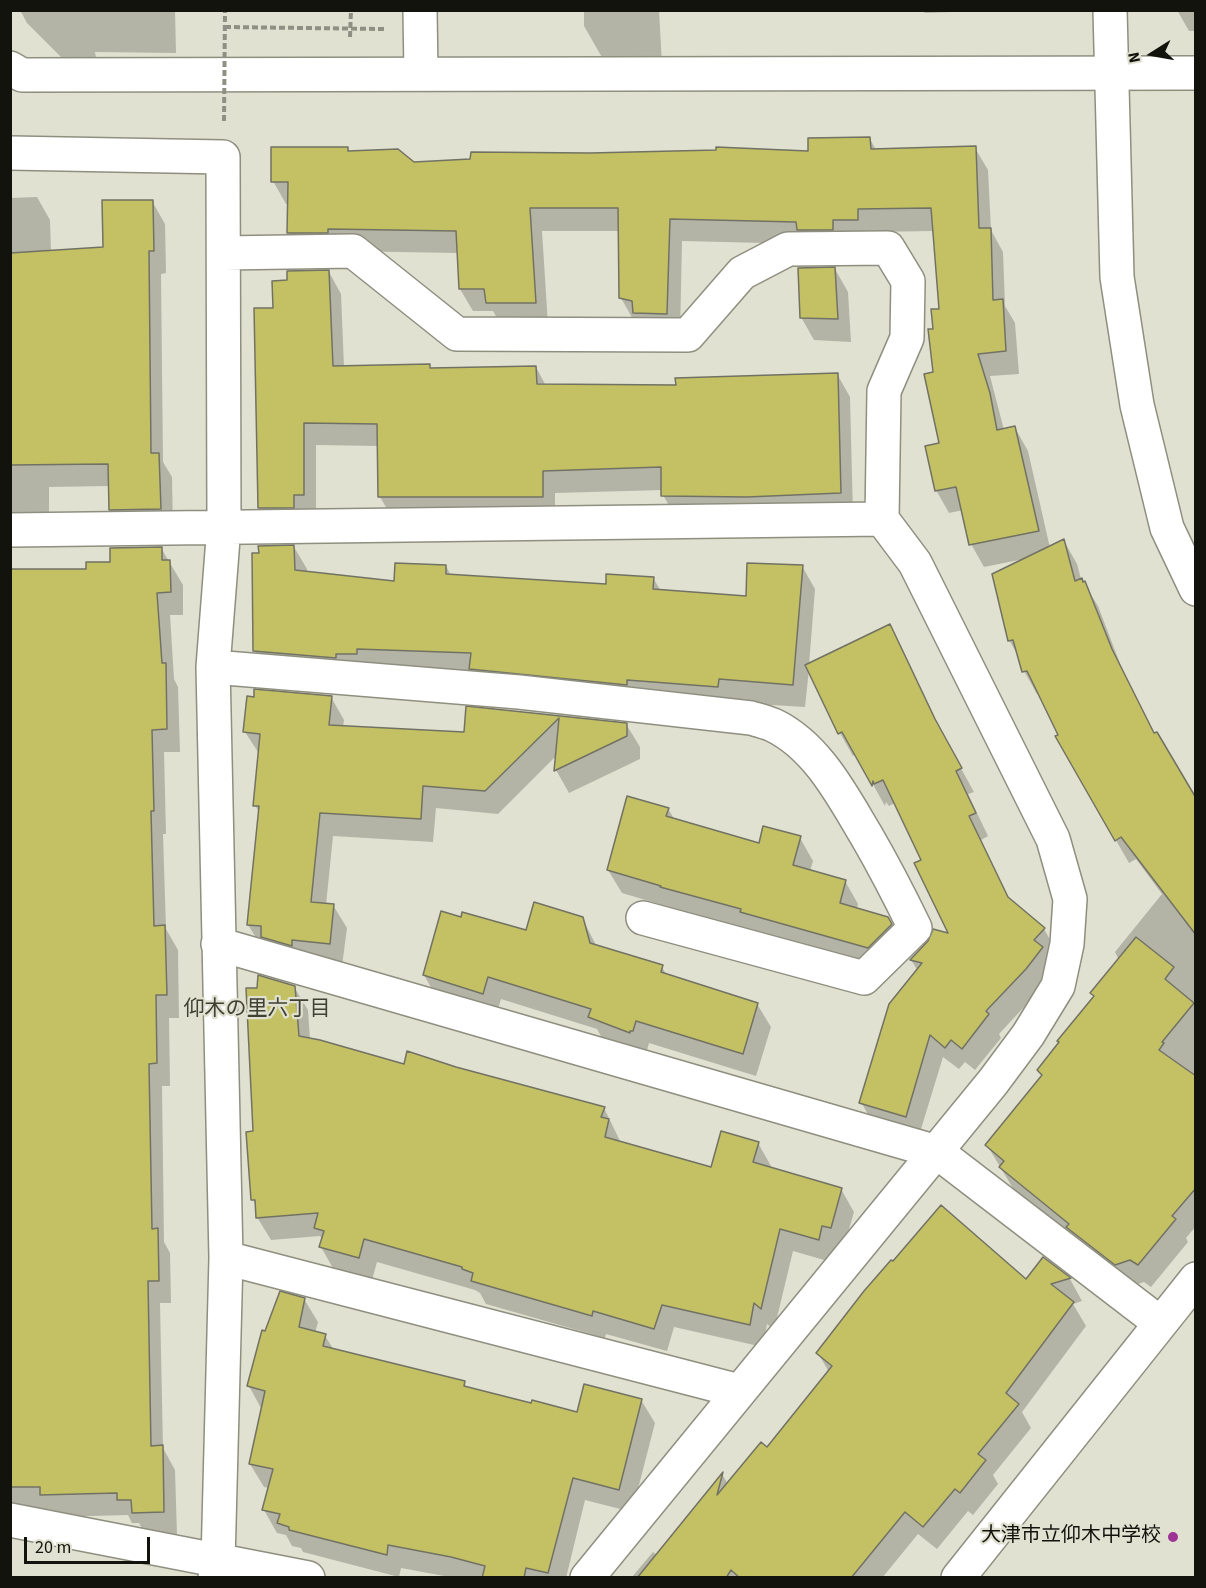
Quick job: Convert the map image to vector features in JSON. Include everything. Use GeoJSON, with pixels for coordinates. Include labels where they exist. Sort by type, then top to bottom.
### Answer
{"type":"FeatureCollection","features":[{"type":"Feature","properties":{"kind":"street"},"geometry":{"type":"LineString","coordinates":[[420,10],[420,74]]}},
{"type":"Feature","properties":{"kind":"street"},"geometry":{"type":"LineString","coordinates":[[1110,10],[1117,277],[1137,405],[1167,528],[1196,589]]}},
{"type":"Feature","properties":{"kind":"street"},"geometry":{"type":"LineString","coordinates":[[10,68],[22,75],[1196,73]]}},
{"type":"Feature","properties":{"kind":"street"},"geometry":{"type":"LineString","coordinates":[[10,153],[223,157],[224,526],[213,667],[226,1258],[217,1570]]}},
{"type":"Feature","properties":{"kind":"street"},"geometry":{"type":"LineString","coordinates":[[224,253],[353,251],[457,333],[688,335],[742,273],[788,249],[888,248],[908,281],[907,338],[884,391],[882,519],[915,563],[1053,839],[1070,900],[1067,944],[1058,986],[1028,1035],[993,1082],[587,1578]]}},
{"type":"Feature","properties":{"kind":"street"},"geometry":{"type":"LineString","coordinates":[[10,530],[882,519]]}},
{"type":"Feature","properties":{"kind":"street"},"geometry":{"type":"LineString","coordinates":[[213,667],[519,692],[751,718],[773,725],[803,747],[825,770],[878,856],[915,928],[864,978],[643,918]]}},
{"type":"Feature","properties":{"kind":"street"},"geometry":{"type":"LineString","coordinates":[[218,944],[937,1152],[1160,1323]]}},
{"type":"Feature","properties":{"kind":"street"},"geometry":{"type":"LineString","coordinates":[[226,1258],[739,1391]]}},
{"type":"Feature","properties":{"kind":"street"},"geometry":{"type":"LineString","coordinates":[[958,1578],[1196,1279]]}},
{"type":"Feature","properties":{"kind":"street"},"geometry":{"type":"LineString","coordinates":[[10,1520],[217,1570],[308,1578]]}},
{"type":"Feature","properties":{"kind":"path"},"geometry":{"type":"LineString","coordinates":[[224,121],[225,10]]}},
{"type":"Feature","properties":{"kind":"path"},"geometry":{"type":"LineString","coordinates":[[225,27],[350,29]]}},
{"type":"Feature","properties":{"kind":"building"},"geometry":{"type":"Polygon","coordinates":[[[870,137],[871,149],[976,146],[979,228],[991,228],[993,300],[1003,299],[1006,351],[978,354],[990,393],[997,430],[1015,426],[1039,531],[969,545],[956,487],[935,491],[925,446],[939,443],[924,374],[933,372],[928,329],[933,329],[931,309],[939,309],[931,208],[858,209],[858,220],[833,220],[833,230],[797,230],[796,222],[670,219],[667,314],[633,313],[632,301],[619,298],[618,208],[530,208],[536,303],[486,303],[484,289],[459,289],[456,231],[328,229],[328,233],[287,233],[288,182],[271,182],[271,147],[348,147],[348,151],[398,149],[414,162],[470,159],[471,152],[590,153],[716,150],[716,147],[808,151],[808,138],[870,137]]]}},
{"type":"Feature","properties":{"kind":"building"},"geometry":{"type":"Polygon","coordinates":[[[102,200],[153,200],[154,251],[149,251],[151,453],[159,453],[161,509],[109,510],[108,464],[10,465],[10,253],[103,247],[102,200]]]}},
{"type":"Feature","properties":{"kind":"building"},"geometry":{"type":"Polygon","coordinates":[[[835,267],[838,319],[800,318],[798,268],[835,267]]]}},
{"type":"Feature","properties":{"kind":"building"},"geometry":{"type":"Polygon","coordinates":[[[329,270],[333,366],[430,364],[430,368],[536,366],[537,384],[676,385],[675,378],[838,373],[841,493],[747,497],[661,496],[661,467],[543,471],[543,497],[378,497],[377,424],[304,423],[304,495],[294,495],[294,508],[258,508],[254,308],[273,308],[272,281],[287,280],[287,271],[329,270]]]}},
{"type":"Feature","properties":{"kind":"building"},"geometry":{"type":"Polygon","coordinates":[[[1064,539],[1075,581],[1082,578],[1083,582],[1085,581],[1112,649],[1154,733],[1157,732],[1196,798],[1196,935],[1121,837],[1115,841],[1055,736],[1058,735],[1027,671],[1022,672],[1013,640],[1008,641],[992,574],[1064,539]]]}},
{"type":"Feature","properties":{"kind":"building"},"geometry":{"type":"Polygon","coordinates":[[[294,545],[295,570],[394,581],[395,563],[446,565],[446,574],[606,584],[606,574],[654,577],[653,589],[746,596],[747,563],[803,565],[793,685],[719,679],[718,687],[627,680],[627,685],[469,669],[471,653],[357,649],[357,654],[336,654],[336,658],[253,651],[252,553],[259,553],[258,546],[294,545]]]}},
{"type":"Feature","properties":{"kind":"building"},"geometry":{"type":"Polygon","coordinates":[[[162,547],[162,560],[170,560],[171,592],[157,593],[162,663],[166,663],[167,729],[152,730],[154,811],[151,811],[154,926],[165,925],[167,995],[156,995],[157,1063],[149,1064],[152,1229],[158,1228],[159,1281],[148,1281],[151,1446],[163,1445],[164,1512],[132,1513],[131,1500],[117,1500],[117,1493],[40,1495],[40,1487],[10,1487],[10,569],[86,569],[86,562],[110,562],[110,548],[162,547]]]}},
{"type":"Feature","properties":{"kind":"building"},"geometry":{"type":"Polygon","coordinates":[[[890,624],[935,719],[962,768],[956,771],[976,813],[969,816],[1008,897],[1045,928],[1034,940],[1043,947],[1026,969],[986,1011],[989,1014],[962,1049],[951,1040],[945,1048],[930,1035],[906,1117],[859,1103],[889,1004],[922,963],[910,960],[928,941],[933,929],[948,933],[914,863],[921,860],[883,780],[874,784],[873,781],[872,786],[842,732],[838,734],[805,665],[890,624]]]}},
{"type":"Feature","properties":{"kind":"building"},"geometry":{"type":"Polygon","coordinates":[[[254,689],[332,696],[329,725],[464,732],[466,706],[627,723],[627,736],[554,771],[559,718],[485,791],[423,786],[421,819],[320,813],[311,902],[334,904],[330,944],[292,940],[292,946],[261,937],[261,926],[247,925],[259,806],[253,806],[260,734],[243,732],[247,696],[254,697],[254,689]]]}},
{"type":"Feature","properties":{"kind":"building"},"geometry":{"type":"Polygon","coordinates":[[[627,796],[669,808],[666,816],[759,843],[763,826],[801,836],[793,865],[846,880],[840,903],[888,917],[892,924],[868,948],[740,912],[741,909],[607,870],[627,796]]]}},
{"type":"Feature","properties":{"kind":"building"},"geometry":{"type":"Polygon","coordinates":[[[534,902],[583,917],[590,943],[663,965],[661,972],[758,1003],[743,1054],[636,1021],[630,1033],[588,1017],[591,1009],[488,977],[483,994],[423,975],[441,911],[461,917],[462,912],[526,930],[534,902]]]}},
{"type":"Feature","properties":{"kind":"building"},"geometry":{"type":"Polygon","coordinates":[[[1136,937],[1174,967],[1165,979],[1194,1003],[1162,1042],[1164,1043],[1159,1050],[1196,1076],[1196,1188],[1172,1216],[1176,1219],[1138,1265],[1130,1260],[1115,1265],[1066,1227],[1069,1224],[999,1167],[1004,1161],[985,1145],[1042,1075],[1037,1070],[1059,1042],[1057,1041],[1094,996],[1090,993],[1136,937]]]}},
{"type":"Feature","properties":{"kind":"building"},"geometry":{"type":"Polygon","coordinates":[[[258,975],[295,986],[299,1036],[404,1064],[407,1051],[456,1067],[605,1107],[601,1117],[609,1119],[605,1137],[711,1167],[721,1131],[759,1142],[753,1162],[842,1188],[831,1228],[822,1226],[819,1240],[780,1229],[761,1309],[754,1303],[750,1325],[662,1305],[654,1329],[593,1311],[592,1316],[471,1281],[473,1273],[462,1267],[364,1239],[359,1258],[319,1247],[324,1231],[314,1228],[318,1213],[256,1218],[255,1200],[251,1200],[246,1132],[253,1131],[246,988],[257,988],[258,975]]]}},
{"type":"Feature","properties":{"kind":"building"},"geometry":{"type":"Polygon","coordinates":[[[941,1205],[1026,1279],[1043,1257],[1071,1278],[1051,1284],[1074,1302],[1006,1393],[1019,1404],[978,1454],[986,1460],[960,1493],[955,1489],[923,1527],[905,1512],[851,1578],[740,1578],[731,1570],[726,1578],[637,1578],[723,1472],[717,1495],[761,1442],[767,1447],[832,1366],[816,1353],[864,1291],[941,1205]]]}},
{"type":"Feature","properties":{"kind":"building"},"geometry":{"type":"Polygon","coordinates":[[[280,1291],[305,1298],[299,1327],[326,1334],[323,1346],[465,1381],[464,1386],[577,1412],[584,1384],[642,1399],[619,1490],[573,1478],[548,1573],[526,1568],[524,1578],[482,1578],[485,1566],[388,1545],[387,1555],[289,1530],[289,1527],[277,1523],[280,1514],[262,1510],[273,1469],[249,1464],[265,1391],[247,1386],[262,1330],[265,1331],[280,1291]]]}},
{"type":"Feature","properties":{"kind":"place","name":"大津市立仰木中学校"},"geometry":{"type":"Point","coordinates":[1173,1537]}},
{"type":"Feature","properties":{"kind":"district","name":"仰木の里六丁目"},"geometry":{"type":"Point","coordinates":[257,1010]}}]}
